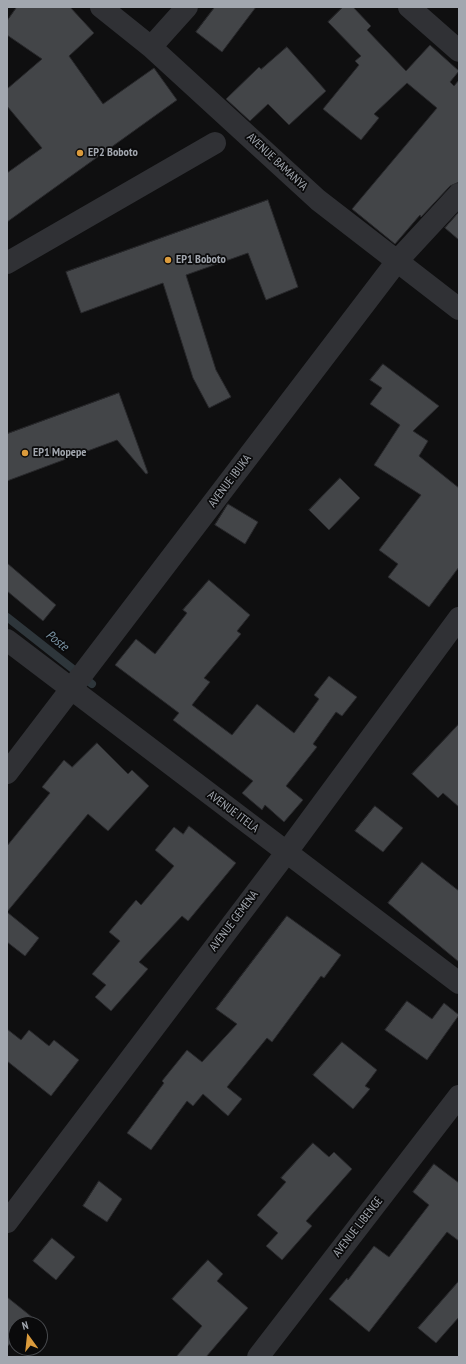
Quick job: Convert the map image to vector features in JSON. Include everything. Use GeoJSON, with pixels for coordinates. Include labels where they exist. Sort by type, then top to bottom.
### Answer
{"type":"FeatureCollection","features":[{"type":"Feature","properties":{"kind":"street","name":"AVENUE BAMANYA"},"geometry":{"type":"LineString","coordinates":[[101,7],[151,47],[318,200],[398,260],[459,309]]}},
{"type":"Feature","properties":{"kind":"street"},"geometry":{"type":"LineString","coordinates":[[151,47],[187,7]]}},
{"type":"Feature","properties":{"kind":"street"},"geometry":{"type":"LineString","coordinates":[[409,7],[459,51]]}},
{"type":"Feature","properties":{"kind":"street"},"geometry":{"type":"LineString","coordinates":[[7,263],[215,143]]}},
{"type":"Feature","properties":{"kind":"street","name":"AVENUE IBUKA"},"geometry":{"type":"LineString","coordinates":[[7,773],[72,690],[398,260],[459,194]]}},
{"type":"Feature","properties":{"kind":"street","name":"AVENUE GEMENA"},"geometry":{"type":"LineString","coordinates":[[7,1222],[286,853],[459,618]]}},
{"type":"Feature","properties":{"kind":"street","name":"AVENUE ITELA"},"geometry":{"type":"LineString","coordinates":[[7,640],[459,983]]}},
{"type":"Feature","properties":{"kind":"street","name":"AVENUE LIBENGE"},"geometry":{"type":"LineString","coordinates":[[258,1357],[459,1096]]}},
{"type":"Feature","properties":{"kind":"building"},"geometry":{"type":"Polygon","coordinates":[[[17,7],[70,7],[94,33],[69,56],[103,104],[154,68],[177,100],[7,222],[7,173],[42,148],[7,106],[7,89],[42,59],[7,35],[7,21],[17,7]]]}},
{"type":"Feature","properties":{"kind":"building"},"geometry":{"type":"Polygon","coordinates":[[[215,7],[256,7],[222,52],[196,32],[215,7]]]}},
{"type":"Feature","properties":{"kind":"building"},"geometry":{"type":"Polygon","coordinates":[[[343,7],[353,7],[371,26],[367,30],[406,71],[430,45],[459,71],[450,82],[454,86],[459,80],[459,182],[450,186],[421,217],[420,215],[395,244],[352,209],[437,108],[407,83],[374,114],[379,118],[361,140],[323,109],[359,65],[355,61],[361,56],[328,22],[343,7]]]}},
{"type":"Feature","properties":{"kind":"building"},"geometry":{"type":"Polygon","coordinates":[[[287,47],[326,91],[289,125],[268,104],[250,121],[226,99],[259,67],[261,69],[287,47]]]}},
{"type":"Feature","properties":{"kind":"building"},"geometry":{"type":"Polygon","coordinates":[[[268,200],[298,287],[266,300],[248,253],[186,275],[216,370],[231,397],[209,408],[193,378],[163,283],[81,313],[66,272],[268,200]]]}},
{"type":"Feature","properties":{"kind":"building"},"geometry":{"type":"Polygon","coordinates":[[[459,212],[459,240],[445,228],[459,212]]]}},
{"type":"Feature","properties":{"kind":"building"},"geometry":{"type":"Polygon","coordinates":[[[383,364],[439,406],[413,431],[428,441],[419,456],[459,488],[459,567],[429,607],[388,577],[398,564],[379,550],[421,495],[374,465],[400,425],[370,404],[382,388],[370,380],[383,364]]]}},
{"type":"Feature","properties":{"kind":"building"},"geometry":{"type":"Polygon","coordinates":[[[119,393],[148,473],[146,474],[117,440],[7,481],[7,434],[119,393]]]}},
{"type":"Feature","properties":{"kind":"building"},"geometry":{"type":"Polygon","coordinates":[[[340,478],[360,498],[329,530],[309,510],[340,478]]]}},
{"type":"Feature","properties":{"kind":"building"},"geometry":{"type":"Polygon","coordinates":[[[228,504],[258,522],[245,544],[215,525],[228,504]]]}},
{"type":"Feature","properties":{"kind":"building"},"geometry":{"type":"Polygon","coordinates":[[[7,563],[56,605],[43,621],[7,591],[7,563]]]}},
{"type":"Feature","properties":{"kind":"building"},"geometry":{"type":"Polygon","coordinates":[[[209,580],[250,615],[237,631],[241,634],[204,678],[210,682],[192,705],[232,735],[257,704],[294,733],[319,699],[314,695],[329,676],[357,697],[342,716],[336,712],[313,744],[317,747],[286,786],[303,800],[284,822],[265,805],[262,810],[242,793],[253,781],[173,720],[179,713],[115,665],[136,639],[155,654],[187,613],[183,610],[209,580]]]}},
{"type":"Feature","properties":{"kind":"building"},"geometry":{"type":"Polygon","coordinates":[[[459,724],[459,807],[443,793],[438,798],[412,774],[459,724]]]}},
{"type":"Feature","properties":{"kind":"building"},"geometry":{"type":"Polygon","coordinates":[[[97,743],[128,774],[132,770],[149,786],[108,831],[88,814],[7,912],[7,846],[50,793],[42,787],[64,760],[72,767],[97,743]]]}},
{"type":"Feature","properties":{"kind":"building"},"geometry":{"type":"Polygon","coordinates":[[[375,806],[403,828],[383,852],[355,831],[375,806]]]}},
{"type":"Feature","properties":{"kind":"building"},"geometry":{"type":"Polygon","coordinates":[[[189,826],[236,863],[188,921],[182,916],[139,962],[148,969],[111,1011],[95,997],[106,985],[92,974],[120,941],[109,932],[136,900],[141,905],[174,866],[155,850],[174,827],[183,834],[189,826]]]}},
{"type":"Feature","properties":{"kind":"building"},"geometry":{"type":"Polygon","coordinates":[[[422,862],[459,891],[459,962],[388,903],[422,862]]]}},
{"type":"Feature","properties":{"kind":"building"},"geometry":{"type":"Polygon","coordinates":[[[7,912],[39,938],[25,956],[7,942],[7,912]]]}},
{"type":"Feature","properties":{"kind":"building"},"geometry":{"type":"Polygon","coordinates":[[[287,916],[341,955],[324,978],[321,976],[272,1042],[267,1038],[227,1087],[242,1099],[228,1116],[203,1094],[193,1106],[187,1101],[151,1150],[127,1133],[164,1083],[162,1081],[187,1050],[202,1062],[237,1024],[216,1009],[287,916]]]}},
{"type":"Feature","properties":{"kind":"building"},"geometry":{"type":"Polygon","coordinates":[[[407,1001],[432,1019],[444,1003],[459,1015],[427,1060],[385,1030],[407,1001]]]}},
{"type":"Feature","properties":{"kind":"building"},"geometry":{"type":"Polygon","coordinates":[[[7,1029],[21,1040],[29,1030],[49,1046],[54,1040],[79,1060],[51,1096],[7,1061],[7,1029]]]}},
{"type":"Feature","properties":{"kind":"building"},"geometry":{"type":"Polygon","coordinates":[[[342,1042],[377,1070],[365,1086],[370,1089],[353,1109],[313,1075],[342,1042]]]}},
{"type":"Feature","properties":{"kind":"building"},"geometry":{"type":"Polygon","coordinates":[[[313,1143],[329,1157],[334,1152],[352,1169],[306,1221],[312,1226],[282,1260],[266,1246],[278,1233],[257,1215],[286,1182],[281,1178],[313,1143]]]}},
{"type":"Feature","properties":{"kind":"building"},"geometry":{"type":"Polygon","coordinates":[[[434,1164],[459,1183],[459,1241],[447,1232],[369,1332],[329,1299],[347,1278],[348,1280],[374,1246],[389,1257],[429,1205],[413,1192],[434,1164]]]}},
{"type":"Feature","properties":{"kind":"building"},"geometry":{"type":"Polygon","coordinates":[[[99,1181],[122,1199],[107,1222],[83,1206],[99,1181]]]}},
{"type":"Feature","properties":{"kind":"building"},"geometry":{"type":"Polygon","coordinates":[[[52,1238],[75,1257],[56,1280],[33,1261],[52,1238]]]}},
{"type":"Feature","properties":{"kind":"building"},"geometry":{"type":"Polygon","coordinates":[[[208,1260],[223,1274],[217,1281],[248,1308],[206,1357],[176,1357],[202,1326],[172,1299],[208,1260]]]}},
{"type":"Feature","properties":{"kind":"building"},"geometry":{"type":"Polygon","coordinates":[[[459,1281],[459,1317],[436,1343],[418,1328],[459,1281]]]}},
{"type":"Feature","properties":{"kind":"building"},"geometry":{"type":"Polygon","coordinates":[[[7,1297],[31,1316],[8,1316],[7,1347],[7,1297]]]}},
{"type":"Feature","properties":{"kind":"waterway","name":"Poste"},"geometry":{"type":"LineString","coordinates":[[7,617],[92,684]]}},
{"type":"Feature","properties":{"kind":"place","name":"EP2 Boboto"},"geometry":{"type":"Point","coordinates":[80,153]}},
{"type":"Feature","properties":{"kind":"place","name":"EP1 Boboto"},"geometry":{"type":"Point","coordinates":[168,260]}},
{"type":"Feature","properties":{"kind":"place","name":"EP1 Mopepe"},"geometry":{"type":"Point","coordinates":[25,453]}}]}
